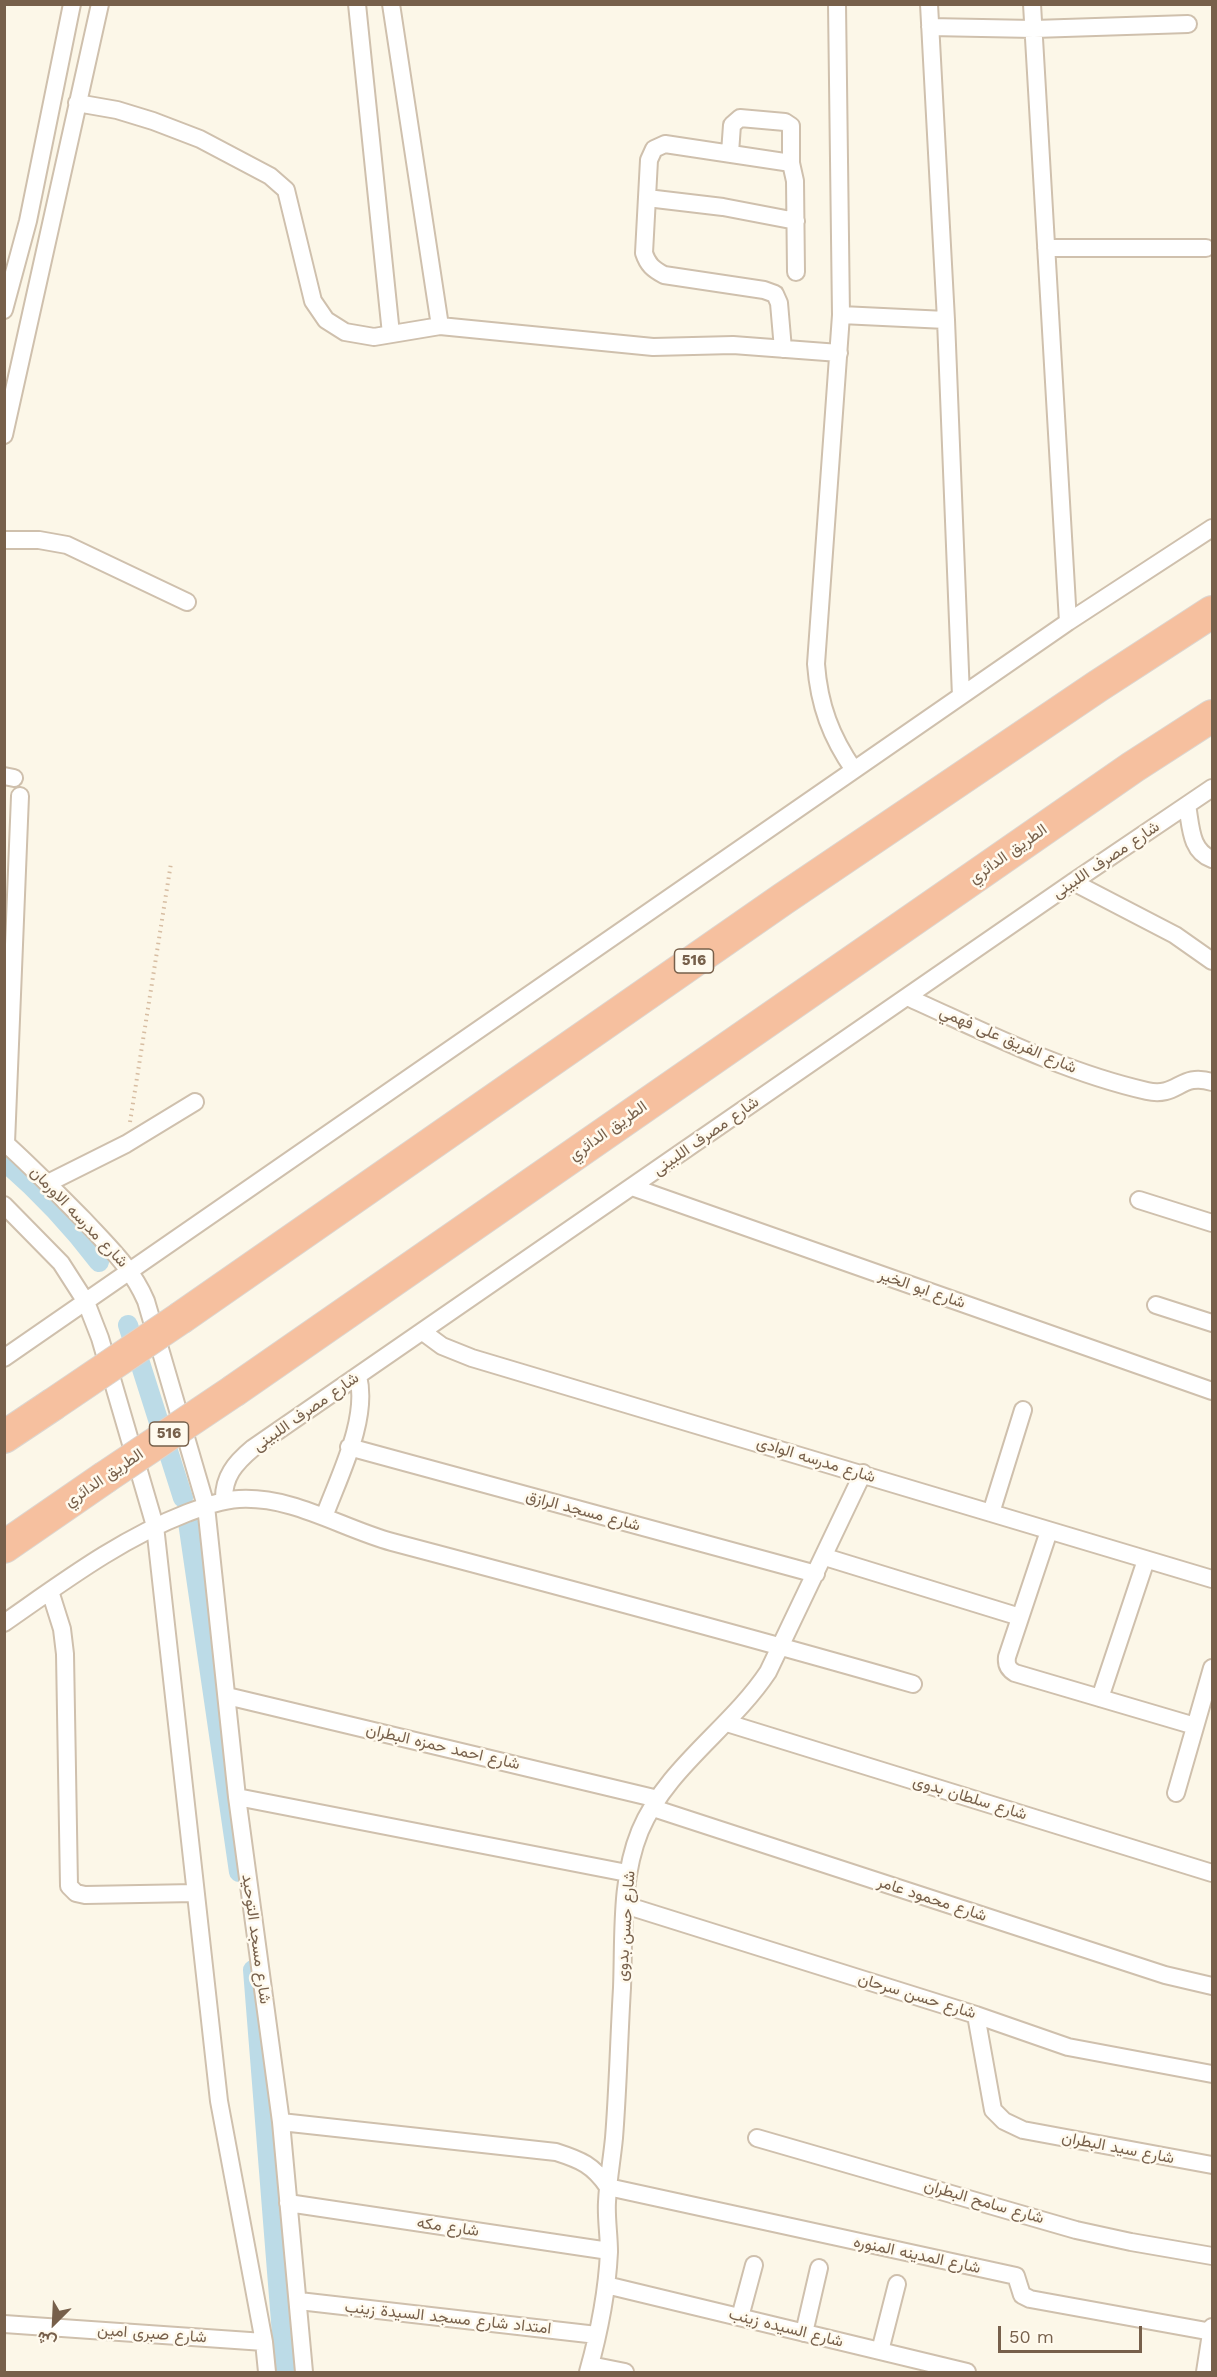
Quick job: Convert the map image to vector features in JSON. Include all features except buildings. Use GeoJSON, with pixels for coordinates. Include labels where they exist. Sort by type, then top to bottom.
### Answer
{"type":"FeatureCollection","features":[{"type":"Feature","properties":{"kind":"highway","name":"516"},"geometry":{"type":"LineString","coordinates":[[4,1437],[182,1317],[783,899],[1098,686],[1212,612]]}},
{"type":"Feature","properties":{"kind":"highway","name":"الطريق الدائري"},"geometry":{"type":"LineString","coordinates":[[4,1546],[235,1390],[1124,774],[1212,716]]}},
{"type":"Feature","properties":{"kind":"street"},"geometry":{"type":"LineString","coordinates":[[4,310],[28,221],[72,4]]}},
{"type":"Feature","properties":{"kind":"street"},"geometry":{"type":"LineString","coordinates":[[4,435],[100,4]]}},
{"type":"Feature","properties":{"kind":"street"},"geometry":{"type":"LineString","coordinates":[[357,4],[391,334]]}},
{"type":"Feature","properties":{"kind":"street"},"geometry":{"type":"LineString","coordinates":[[391,4],[440,326]]}},
{"type":"Feature","properties":{"kind":"street"},"geometry":{"type":"LineString","coordinates":[[837,4],[841,315],[816,664],[819,692],[826,719],[842,752],[854,770]]}},
{"type":"Feature","properties":{"kind":"street"},"geometry":{"type":"LineString","coordinates":[[929,4],[946,320],[961,696]]}},
{"type":"Feature","properties":{"kind":"street"},"geometry":{"type":"LineString","coordinates":[[1032,4],[1068,622]]}},
{"type":"Feature","properties":{"kind":"street"},"geometry":{"type":"LineString","coordinates":[[930,27],[1034,29],[1188,24]]}},
{"type":"Feature","properties":{"kind":"street"},"geometry":{"type":"LineString","coordinates":[[77,102],[117,110],[200,139],[270,176],[286,190],[313,301],[326,320],[345,332],[374,337],[440,326],[653,347],[733,345],[839,353]]}},
{"type":"Feature","properties":{"kind":"street"},"geometry":{"type":"LineString","coordinates":[[730,153],[732,125],[740,118],[785,123],[791,126],[790,163],[795,181],[795,272]]}},
{"type":"Feature","properties":{"kind":"street"},"geometry":{"type":"LineString","coordinates":[[783,349],[779,303],[775,294],[770,291],[664,275],[653,270],[644,253],[649,160],[654,149],[665,144],[790,163]]}},
{"type":"Feature","properties":{"kind":"street"},"geometry":{"type":"LineString","coordinates":[[647,198],[723,207],[796,221]]}},
{"type":"Feature","properties":{"kind":"street"},"geometry":{"type":"LineString","coordinates":[[1046,248],[1206,248]]}},
{"type":"Feature","properties":{"kind":"street"},"geometry":{"type":"LineString","coordinates":[[841,315],[946,320]]}},
{"type":"Feature","properties":{"kind":"street"},"geometry":{"type":"LineString","coordinates":[[4,1358],[1068,622],[1212,528]]}},
{"type":"Feature","properties":{"kind":"street"},"geometry":{"type":"LineString","coordinates":[[4,540],[39,540],[67,544],[187,602]]}},
{"type":"Feature","properties":{"kind":"street","name":"شارع مصرف اللبينى"},"geometry":{"type":"LineString","coordinates":[[224,1501],[226,1479],[243,1457],[1212,788]]}},
{"type":"Feature","properties":{"kind":"street"},"geometry":{"type":"LineString","coordinates":[[5,1142],[20,796]]}},
{"type":"Feature","properties":{"kind":"street"},"geometry":{"type":"LineString","coordinates":[[1187,805],[1195,846],[1202,854],[1212,859]]}},
{"type":"Feature","properties":{"kind":"street"},"geometry":{"type":"LineString","coordinates":[[1073,882],[1175,934],[1212,961]]}},
{"type":"Feature","properties":{"kind":"street","name":"شارع الفريق على فهمي"},"geometry":{"type":"LineString","coordinates":[[907,997],[1062,1066],[1149,1091],[1171,1090],[1196,1078],[1212,1082]]}},
{"type":"Feature","properties":{"kind":"street"},"geometry":{"type":"LineString","coordinates":[[48,1183],[126,1144],[195,1102]]}},
{"type":"Feature","properties":{"kind":"street","name":"شارع مدرسه الاورمان"},"geometry":{"type":"LineString","coordinates":[[5,1142],[48,1183],[131,1271],[146,1301],[206,1506]]}},
{"type":"Feature","properties":{"kind":"street","name":"شارع ابو الخير"},"geometry":{"type":"LineString","coordinates":[[632,1188],[1212,1391]]}},
{"type":"Feature","properties":{"kind":"street"},"geometry":{"type":"LineString","coordinates":[[1139,1200],[1212,1223]]}},
{"type":"Feature","properties":{"kind":"street"},"geometry":{"type":"LineString","coordinates":[[4,1205],[61,1263],[86,1302],[100,1338],[155,1526],[219,2101],[264,2342],[267,2373]]}},
{"type":"Feature","properties":{"kind":"street"},"geometry":{"type":"LineString","coordinates":[[1156,1305],[1212,1323]]}},
{"type":"Feature","properties":{"kind":"street","name":"شارع مدرسه الوادى"},"geometry":{"type":"LineString","coordinates":[[423,1332],[442,1346],[472,1358],[1212,1579]]}},
{"type":"Feature","properties":{"kind":"street"},"geometry":{"type":"LineString","coordinates":[[324,1517],[360,1418],[361,1394],[358,1376]]}},
{"type":"Feature","properties":{"kind":"street"},"geometry":{"type":"LineString","coordinates":[[991,1513],[1023,1410]]}},
{"type":"Feature","properties":{"kind":"street","name":"شارع مسجد الرازق"},"geometry":{"type":"LineString","coordinates":[[350,1447],[816,1574]]}},
{"type":"Feature","properties":{"kind":"street","name":"شارع حسن بدوى"},"geometry":{"type":"LineString","coordinates":[[589,2369],[603,2310],[609,2251],[608,2187],[614,2138],[627,1873],[641,1828],[655,1803],[682,1767],[752,1696],[768,1672],[825,1557],[862,1473]]}},
{"type":"Feature","properties":{"kind":"street"},"geometry":{"type":"LineString","coordinates":[[4,1623],[100,1557],[155,1526],[206,1506],[237,1499],[278,1502],[371,1536],[781,1646],[913,1684]]}},
{"type":"Feature","properties":{"kind":"street","name":"شارع مسجد التوحيد"},"geometry":{"type":"LineString","coordinates":[[206,1506],[237,1797],[281,2122],[304,2373]]}},
{"type":"Feature","properties":{"kind":"street"},"geometry":{"type":"LineString","coordinates":[[1049,1531],[1007,1657],[1006,1664],[1009,1670],[1195,1726]]}},
{"type":"Feature","properties":{"kind":"street"},"geometry":{"type":"LineString","coordinates":[[825,1557],[1020,1617]]}},
{"type":"Feature","properties":{"kind":"street"},"geometry":{"type":"LineString","coordinates":[[1100,1698],[1146,1560]]}},
{"type":"Feature","properties":{"kind":"street"},"geometry":{"type":"LineString","coordinates":[[50,1591],[62,1629],[65,1654],[69,1886],[76,1893],[85,1895],[195,1893]]}},
{"type":"Feature","properties":{"kind":"street"},"geometry":{"type":"LineString","coordinates":[[1176,1793],[1212,1668]]}},
{"type":"Feature","properties":{"kind":"street","name":"شارع احمد حمزه البطران"},"geometry":{"type":"LineString","coordinates":[[227,1696],[655,1803]]}},
{"type":"Feature","properties":{"kind":"street","name":"شارع سلطان بدوى"},"geometry":{"type":"LineString","coordinates":[[727,1723],[1212,1873]]}},
{"type":"Feature","properties":{"kind":"street"},"geometry":{"type":"LineString","coordinates":[[237,1797],[627,1873]]}},
{"type":"Feature","properties":{"kind":"street","name":"شارع محمود عامر"},"geometry":{"type":"LineString","coordinates":[[655,1803],[1165,1975],[1212,1986]]}},
{"type":"Feature","properties":{"kind":"street","name":"شارع حسن سرحان"},"geometry":{"type":"LineString","coordinates":[[625,1905],[1068,2046],[1212,2073]]}},
{"type":"Feature","properties":{"kind":"street","name":"شارع سيد البطران"},"geometry":{"type":"LineString","coordinates":[[976,2015],[993,2110],[1004,2121],[1023,2130],[1212,2165]]}},
{"type":"Feature","properties":{"kind":"street"},"geometry":{"type":"LineString","coordinates":[[281,2122],[556,2152],[581,2160],[598,2172],[608,2187]]}},
{"type":"Feature","properties":{"kind":"street","name":"شارع سامح البطران"},"geometry":{"type":"LineString","coordinates":[[757,2138],[1076,2230],[1212,2256]]}},
{"type":"Feature","properties":{"kind":"street","name":"شارع المدينه المنوره"},"geometry":{"type":"LineString","coordinates":[[608,2187],[1016,2276],[1022,2295],[1030,2300],[1212,2330]]}},
{"type":"Feature","properties":{"kind":"street","name":"شارع مكه"},"geometry":{"type":"LineString","coordinates":[[288,2204],[609,2251]]}},
{"type":"Feature","properties":{"kind":"street"},"geometry":{"type":"LineString","coordinates":[[740,2317],[754,2265]]}},
{"type":"Feature","properties":{"kind":"street"},"geometry":{"type":"LineString","coordinates":[[804,2332],[819,2268]]}},
{"type":"Feature","properties":{"kind":"street"},"geometry":{"type":"LineString","coordinates":[[880,2351],[897,2284]]}},
{"type":"Feature","properties":{"kind":"street","name":"شارع السيده زينب"},"geometry":{"type":"LineString","coordinates":[[606,2285],[966,2372]]}},
{"type":"Feature","properties":{"kind":"street","name":"امتداد شارع مسجد السيدة زينب"},"geometry":{"type":"LineString","coordinates":[[299,2301],[597,2335]]}},
{"type":"Feature","properties":{"kind":"street","name":"شارع صبرى امين"},"geometry":{"type":"LineString","coordinates":[[4,2324],[264,2342]]}},
{"type":"Feature","properties":{"kind":"street"},"geometry":{"type":"LineString","coordinates":[[1205,2373],[1212,2330]]}},
{"type":"Feature","properties":{"kind":"street"},"geometry":{"type":"LineString","coordinates":[[589,2369],[625,2373]]}},
{"type":"Feature","properties":{"kind":"path"},"geometry":{"type":"LineString","coordinates":[[126,1144],[171,863]]}},
{"type":"Feature","properties":{"kind":"waterway"},"geometry":{"type":"LineString","coordinates":[[4,1161],[54,1209],[99,1262]]}},
{"type":"Feature","properties":{"kind":"waterway"},"geometry":{"type":"LineString","coordinates":[[128,1325],[183,1498]]}},
{"type":"Feature","properties":{"kind":"waterway"},"geometry":{"type":"LineString","coordinates":[[188,1522],[239,1872]]}},
{"type":"Feature","properties":{"kind":"waterway"},"geometry":{"type":"LineString","coordinates":[[253,1970],[285,2372]]}}]}
